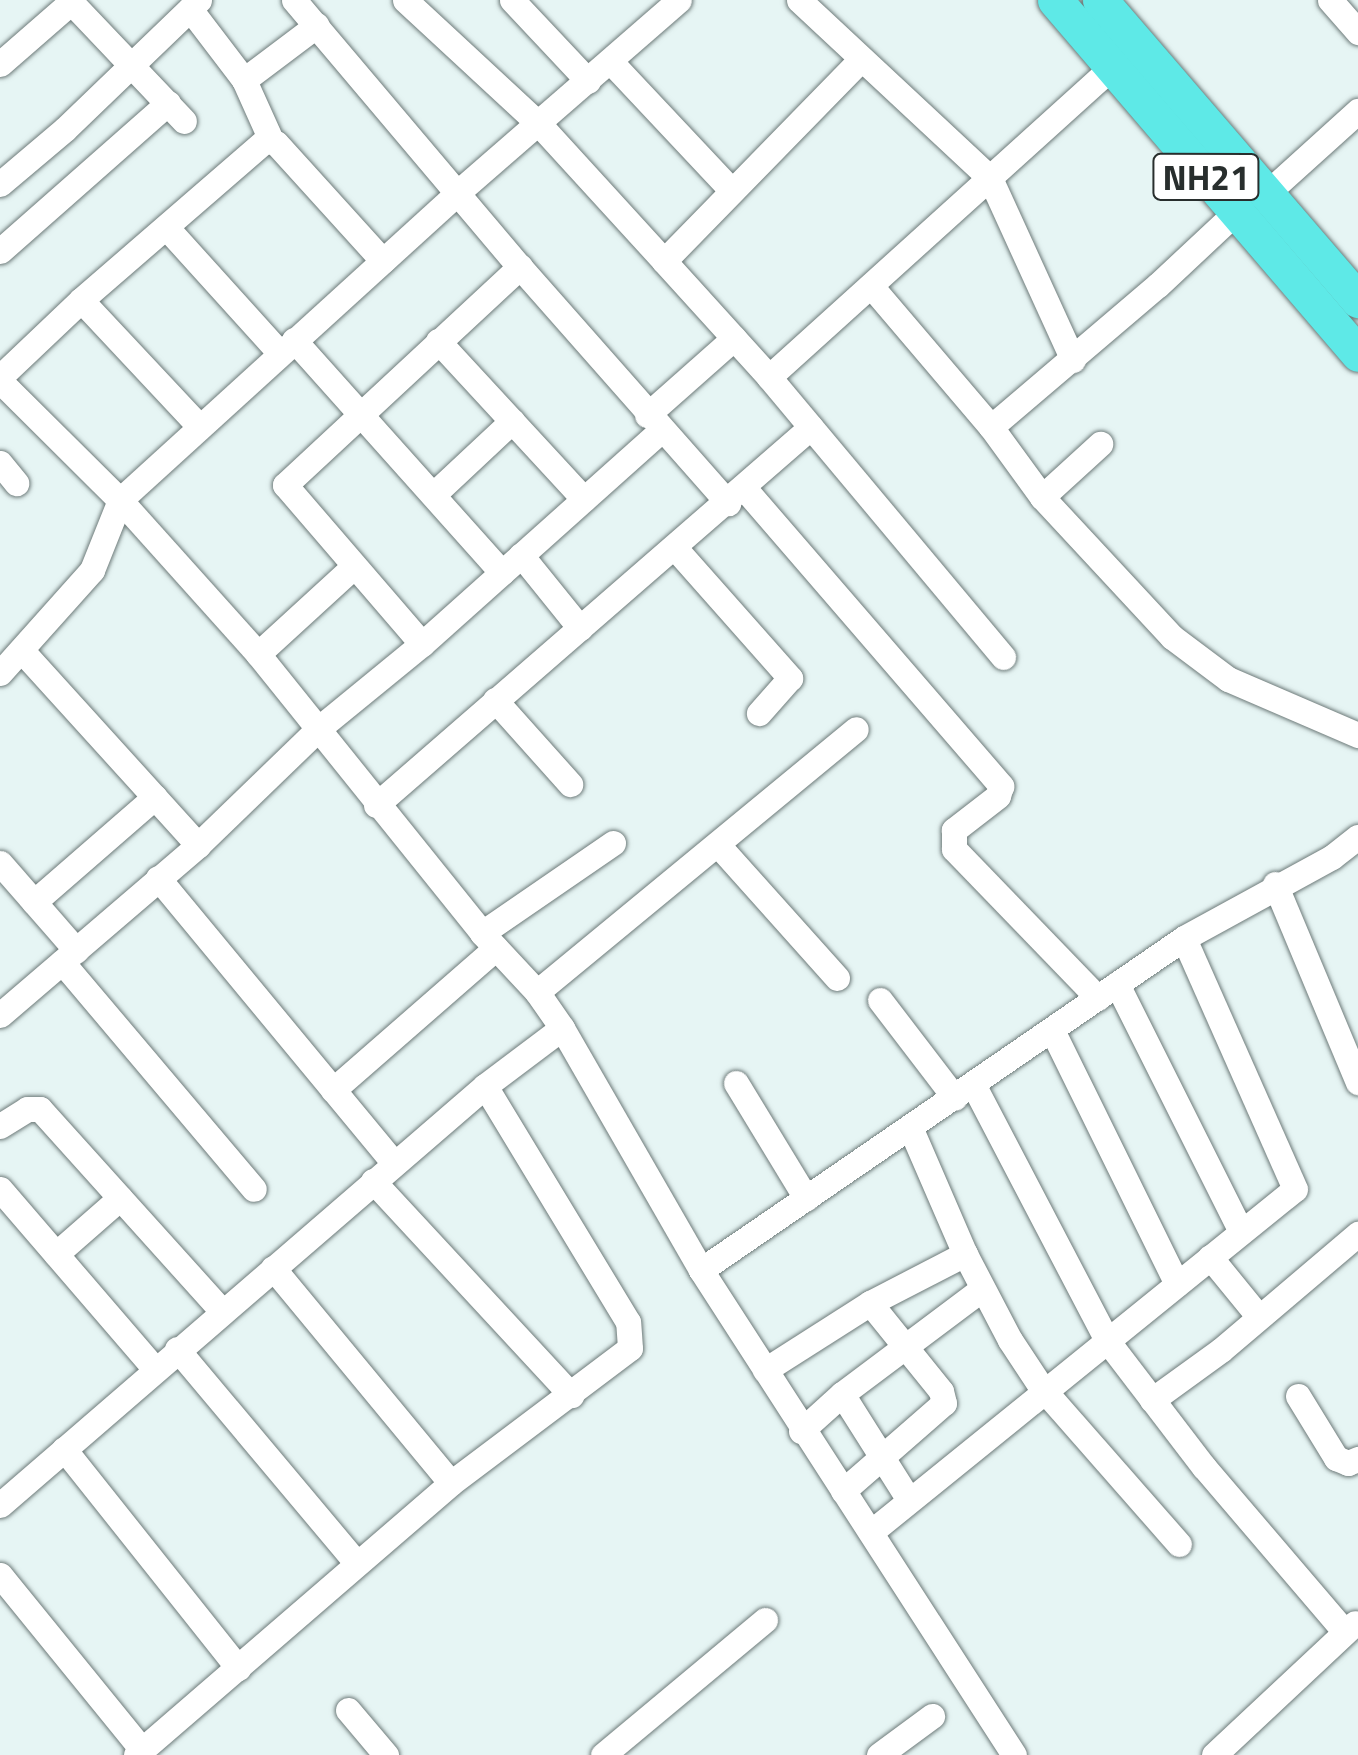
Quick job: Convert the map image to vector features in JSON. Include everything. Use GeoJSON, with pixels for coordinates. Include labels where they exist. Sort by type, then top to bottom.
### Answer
{"type":"FeatureCollection","features":[{"type":"Feature","properties":{"kind":"highway","name":"NH21"},"geometry":{"type":"LineString","coordinates":[[1055,0],[1112,67],[1251,203],[1358,300]]}},
{"type":"Feature","properties":{"kind":"highway","name":"NH21"},"geometry":{"type":"LineString","coordinates":[[1102,1],[1358,354]]}},
{"type":"Feature","properties":{"kind":"street"},"geometry":{"type":"LineString","coordinates":[[294,0],[654,422],[736,496],[1001,786],[998,796],[954,830],[954,848],[1108,991],[1241,1232]]}},
{"type":"Feature","properties":{"kind":"street"},"geometry":{"type":"LineString","coordinates":[[405,0],[539,124],[664,261],[769,377],[1003,657]]}},
{"type":"Feature","properties":{"kind":"street"},"geometry":{"type":"LineString","coordinates":[[512,0],[588,80]]}},
{"type":"Feature","properties":{"kind":"street"},"geometry":{"type":"LineString","coordinates":[[0,673],[92,570],[120,500],[458,193],[679,0]]}},
{"type":"Feature","properties":{"kind":"street"},"geometry":{"type":"LineString","coordinates":[[798,0],[990,178],[1073,360]]}},
{"type":"Feature","properties":{"kind":"street"},"geometry":{"type":"LineString","coordinates":[[1330,0],[1358,32]]}},
{"type":"Feature","properties":{"kind":"street"},"geometry":{"type":"LineString","coordinates":[[0,64],[68,2],[176,112],[0,251]]}},
{"type":"Feature","properties":{"kind":"street"},"geometry":{"type":"LineString","coordinates":[[0,184],[194,4],[244,80],[271,140],[382,261]]}},
{"type":"Feature","properties":{"kind":"street"},"geometry":{"type":"LineString","coordinates":[[244,80],[318,25]]}},
{"type":"Feature","properties":{"kind":"street"},"geometry":{"type":"LineString","coordinates":[[664,261],[861,59]]}},
{"type":"Feature","properties":{"kind":"street"},"geometry":{"type":"LineString","coordinates":[[610,61],[732,191]]}},
{"type":"Feature","properties":{"kind":"street"},"geometry":{"type":"LineString","coordinates":[[769,377],[1112,67]]}},
{"type":"Feature","properties":{"kind":"street"},"geometry":{"type":"LineString","coordinates":[[991,428],[1358,111]]}},
{"type":"Feature","properties":{"kind":"street"},"geometry":{"type":"LineString","coordinates":[[271,140],[262,142],[81,300],[0,379],[120,500],[258,654],[376,804],[537,992],[562,1028],[700,1270],[1014,1755]]}},
{"type":"Feature","properties":{"kind":"street"},"geometry":{"type":"LineString","coordinates":[[166,227],[287,347],[363,412],[434,494],[580,628]]}},
{"type":"Feature","properties":{"kind":"street"},"geometry":{"type":"LineString","coordinates":[[422,644],[284,488],[520,268]]}},
{"type":"Feature","properties":{"kind":"street"},"geometry":{"type":"LineString","coordinates":[[871,286],[991,428],[1042,497],[1198,661],[1228,680],[1358,735]]}},
{"type":"Feature","properties":{"kind":"street"},"geometry":{"type":"LineString","coordinates":[[81,300],[199,426]]}},
{"type":"Feature","properties":{"kind":"street"},"geometry":{"type":"LineString","coordinates":[[0,1015],[198,845],[318,729],[422,644],[584,499],[734,338]]}},
{"type":"Feature","properties":{"kind":"street"},"geometry":{"type":"LineString","coordinates":[[438,341],[584,499]]}},
{"type":"Feature","properties":{"kind":"street"},"geometry":{"type":"LineString","coordinates":[[434,494],[512,421]]}},
{"type":"Feature","properties":{"kind":"street"},"geometry":{"type":"LineString","coordinates":[[376,804],[736,496],[811,427]]}},
{"type":"Feature","properties":{"kind":"street"},"geometry":{"type":"LineString","coordinates":[[1042,497],[1100,444]]}},
{"type":"Feature","properties":{"kind":"street"},"geometry":{"type":"LineString","coordinates":[[675,548],[790,678],[759,713]]}},
{"type":"Feature","properties":{"kind":"street"},"geometry":{"type":"LineString","coordinates":[[258,654],[354,566]]}},
{"type":"Feature","properties":{"kind":"street"},"geometry":{"type":"LineString","coordinates":[[22,652],[198,845]]}},
{"type":"Feature","properties":{"kind":"street"},"geometry":{"type":"LineString","coordinates":[[496,700],[570,784]]}},
{"type":"Feature","properties":{"kind":"street"},"geometry":{"type":"LineString","coordinates":[[537,992],[719,846],[856,729]]}},
{"type":"Feature","properties":{"kind":"street"},"geometry":{"type":"LineString","coordinates":[[34,902],[155,798]]}},
{"type":"Feature","properties":{"kind":"street"},"geometry":{"type":"LineString","coordinates":[[700,1270],[965,1092],[1184,938],[1275,884],[1332,857],[1358,837]]}},
{"type":"Feature","properties":{"kind":"street"},"geometry":{"type":"LineString","coordinates":[[333,1090],[489,940],[613,843]]}},
{"type":"Feature","properties":{"kind":"street"},"geometry":{"type":"LineString","coordinates":[[719,846],[836,978]]}},
{"type":"Feature","properties":{"kind":"street"},"geometry":{"type":"LineString","coordinates":[[0,863],[254,1189]]}},
{"type":"Feature","properties":{"kind":"street"},"geometry":{"type":"LineString","coordinates":[[158,878],[394,1164]]}},
{"type":"Feature","properties":{"kind":"street"},"geometry":{"type":"LineString","coordinates":[[1275,884],[1358,1082]]}},
{"type":"Feature","properties":{"kind":"street"},"geometry":{"type":"LineString","coordinates":[[870,1532],[1297,1186],[1184,938]]}},
{"type":"Feature","properties":{"kind":"street"},"geometry":{"type":"LineString","coordinates":[[880,1000],[965,1092],[1106,1339],[1152,1400],[1351,1626],[1342,1639],[1214,1755]]}},
{"type":"Feature","properties":{"kind":"street"},"geometry":{"type":"LineString","coordinates":[[0,1505],[485,1086],[562,1028]]}},
{"type":"Feature","properties":{"kind":"street"},"geometry":{"type":"LineString","coordinates":[[1052,1030],[1176,1284]]}},
{"type":"Feature","properties":{"kind":"street"},"geometry":{"type":"LineString","coordinates":[[736,1083],[806,1198]]}},
{"type":"Feature","properties":{"kind":"street"},"geometry":{"type":"LineString","coordinates":[[0,1576],[139,1752],[451,1483],[620,1358],[632,1337],[628,1322],[485,1086]]}},
{"type":"Feature","properties":{"kind":"street"},"geometry":{"type":"LineString","coordinates":[[0,1126],[28,1109],[40,1110],[222,1310]]}},
{"type":"Feature","properties":{"kind":"street"},"geometry":{"type":"LineString","coordinates":[[910,1127],[982,1289],[1046,1392],[1179,1544]]}},
{"type":"Feature","properties":{"kind":"street"},"geometry":{"type":"LineString","coordinates":[[374,1181],[571,1395]]}},
{"type":"Feature","properties":{"kind":"street"},"geometry":{"type":"LineString","coordinates":[[0,1188],[155,1369]]}},
{"type":"Feature","properties":{"kind":"street"},"geometry":{"type":"LineString","coordinates":[[56,1254],[120,1198]]}},
{"type":"Feature","properties":{"kind":"street"},"geometry":{"type":"LineString","coordinates":[[1152,1400],[1358,1234]]}},
{"type":"Feature","properties":{"kind":"street"},"geometry":{"type":"LineString","coordinates":[[765,1370],[870,1303],[966,1254]]}},
{"type":"Feature","properties":{"kind":"street"},"geometry":{"type":"LineString","coordinates":[[1210,1257],[1258,1318]]}},
{"type":"Feature","properties":{"kind":"street"},"geometry":{"type":"LineString","coordinates":[[273,1268],[451,1483]]}},
{"type":"Feature","properties":{"kind":"street"},"geometry":{"type":"LineString","coordinates":[[801,1431],[842,1394],[982,1289]]}},
{"type":"Feature","properties":{"kind":"street"},"geometry":{"type":"LineString","coordinates":[[843,1491],[944,1403],[941,1391],[870,1303]]}},
{"type":"Feature","properties":{"kind":"street"},"geometry":{"type":"LineString","coordinates":[[177,1349],[356,1562]]}},
{"type":"Feature","properties":{"kind":"street"},"geometry":{"type":"LineString","coordinates":[[842,1394],[909,1500]]}},
{"type":"Feature","properties":{"kind":"street"},"geometry":{"type":"LineString","coordinates":[[1298,1396],[1336,1458],[1348,1464],[1358,1459]]}},
{"type":"Feature","properties":{"kind":"street"},"geometry":{"type":"LineString","coordinates":[[64,1449],[238,1668]]}},
{"type":"Feature","properties":{"kind":"street"},"geometry":{"type":"LineString","coordinates":[[603,1755],[764,1620]]}},
{"type":"Feature","properties":{"kind":"street"},"geometry":{"type":"LineString","coordinates":[[348,1710],[386,1755]]}},
{"type":"Feature","properties":{"kind":"street"},"geometry":{"type":"LineString","coordinates":[[880,1755],[932,1716]]}}]}
